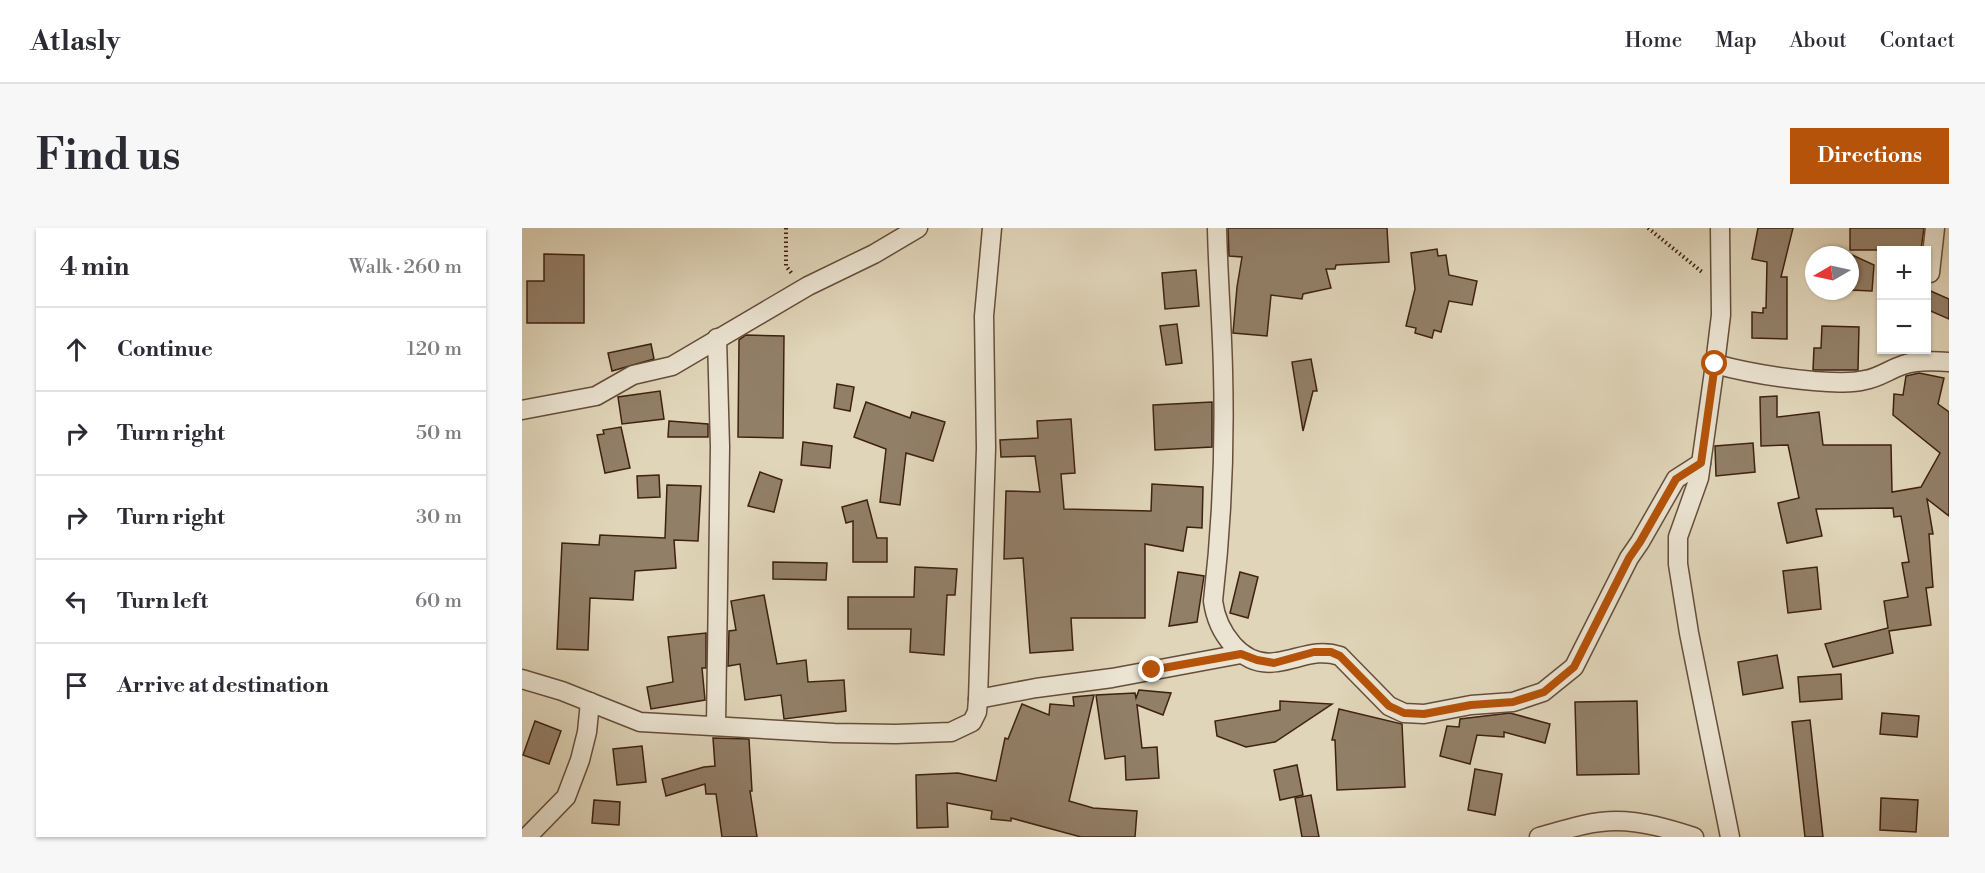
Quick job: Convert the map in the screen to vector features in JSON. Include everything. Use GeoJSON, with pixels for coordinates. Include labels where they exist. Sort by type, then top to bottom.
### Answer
{"type":"FeatureCollection","features":[{"type":"Feature","properties":{"kind":"street"},"geometry":{"type":"LineString","coordinates":[[522,410],[596,396],[633,375],[672,366],[808,286],[874,254],[918,228]]}},
{"type":"Feature","properties":{"kind":"street"},"geometry":{"type":"LineString","coordinates":[[522,679],[562,690],[640,722],[834,733],[938,733],[951,732],[972,722],[977,712],[978,699],[986,459],[984,316],[992,228]]}},
{"type":"Feature","properties":{"kind":"street"},"geometry":{"type":"LineString","coordinates":[[1217,228],[1223,370],[1223,431],[1222,509],[1213,601],[1218,622],[1228,640],[1241,654],[1274,663],[1314,652],[1331,652],[1340,656],[1389,706],[1404,713],[1424,714],[1471,705],[1513,702],[1544,692],[1574,667],[1629,558],[1676,479],[1701,463]]}},
{"type":"Feature","properties":{"kind":"street"},"geometry":{"type":"LineString","coordinates":[[1720,228],[1721,315],[1715,364],[1699,478],[1678,537],[1678,564],[1693,655],[1730,837]]}},
{"type":"Feature","properties":{"kind":"street"},"geometry":{"type":"LineString","coordinates":[[1931,264],[1935,228]]}},
{"type":"Feature","properties":{"kind":"street"},"geometry":{"type":"LineString","coordinates":[[716,725],[720,447],[717,338]]}},
{"type":"Feature","properties":{"kind":"street"},"geometry":{"type":"LineString","coordinates":[[1715,364],[1781,378],[1830,382],[1863,381],[1881,376],[1904,364],[1949,362]]}},
{"type":"Feature","properties":{"kind":"street"},"geometry":{"type":"LineString","coordinates":[[978,699],[1036,688],[1112,678],[1241,654]]}},
{"type":"Feature","properties":{"kind":"street"},"geometry":{"type":"LineString","coordinates":[[526,837],[566,797],[583,751],[590,702]]}},
{"type":"Feature","properties":{"kind":"street"},"geometry":{"type":"LineString","coordinates":[[1539,837],[1575,826],[1616,821],[1653,831],[1694,837]]}},
{"type":"Feature","properties":{"kind":"path"},"geometry":{"type":"LineString","coordinates":[[786,228],[788,270],[808,286]]}},
{"type":"Feature","properties":{"kind":"path"},"geometry":{"type":"LineString","coordinates":[[1648,228],[1721,288]]}},
{"type":"Feature","properties":{"kind":"building"},"geometry":{"type":"Polygon","coordinates":[[[1228,228],[1387,228],[1389,262],[1336,265],[1335,269],[1326,269],[1331,288],[1303,294],[1302,299],[1271,295],[1267,336],[1233,333],[1242,257],[1229,256],[1228,228]]]}},
{"type":"Feature","properties":{"kind":"building"},"geometry":{"type":"Polygon","coordinates":[[[1758,228],[1793,228],[1781,277],[1787,277],[1787,339],[1752,338],[1752,312],[1763,313],[1763,308],[1766,308],[1767,262],[1752,259],[1758,228]]]}},
{"type":"Feature","properties":{"kind":"building"},"geometry":{"type":"Polygon","coordinates":[[[1850,228],[1924,228],[1922,246],[1877,246],[1877,250],[1859,250],[1859,246],[1850,246],[1850,228]]]}},
{"type":"Feature","properties":{"kind":"building"},"geometry":{"type":"Polygon","coordinates":[[[1437,249],[1438,256],[1446,255],[1449,275],[1477,281],[1472,305],[1449,301],[1441,332],[1434,330],[1432,338],[1415,333],[1416,328],[1406,326],[1415,289],[1411,253],[1437,249]]]}},
{"type":"Feature","properties":{"kind":"building"},"geometry":{"type":"Polygon","coordinates":[[[544,254],[584,255],[584,323],[527,323],[527,281],[544,281],[544,254]]]}},
{"type":"Feature","properties":{"kind":"building"},"geometry":{"type":"Polygon","coordinates":[[[1859,258],[1874,265],[1872,291],[1859,290],[1859,258]]]}},
{"type":"Feature","properties":{"kind":"building"},"geometry":{"type":"Polygon","coordinates":[[[1196,270],[1199,306],[1165,309],[1162,273],[1196,270]]]}},
{"type":"Feature","properties":{"kind":"building"},"geometry":{"type":"Polygon","coordinates":[[[1931,291],[1949,299],[1949,319],[1931,311],[1931,291]]]}},
{"type":"Feature","properties":{"kind":"building"},"geometry":{"type":"Polygon","coordinates":[[[1177,324],[1182,363],[1166,365],[1160,326],[1177,324]]]}},
{"type":"Feature","properties":{"kind":"building"},"geometry":{"type":"Polygon","coordinates":[[[1822,326],[1859,327],[1858,370],[1813,370],[1814,348],[1821,348],[1822,326]]]}},
{"type":"Feature","properties":{"kind":"building"},"geometry":{"type":"Polygon","coordinates":[[[746,335],[784,336],[783,438],[738,437],[739,340],[746,335]]]}},
{"type":"Feature","properties":{"kind":"building"},"geometry":{"type":"Polygon","coordinates":[[[651,344],[654,359],[612,371],[608,353],[651,344]]]}},
{"type":"Feature","properties":{"kind":"building"},"geometry":{"type":"Polygon","coordinates":[[[1311,359],[1317,391],[1313,391],[1303,431],[1292,362],[1311,359]]]}},
{"type":"Feature","properties":{"kind":"building"},"geometry":{"type":"Polygon","coordinates":[[[1919,373],[1944,378],[1938,404],[1949,412],[1949,516],[1927,499],[1933,534],[1929,534],[1933,587],[1926,588],[1931,625],[1889,631],[1893,653],[1833,667],[1825,644],[1888,628],[1884,601],[1908,597],[1902,563],[1909,562],[1901,516],[1894,517],[1893,508],[1816,509],[1822,536],[1787,543],[1778,503],[1799,498],[1788,445],[1761,446],[1760,397],[1777,396],[1777,417],[1819,412],[1823,445],[1891,445],[1892,492],[1921,487],[1940,453],[1893,415],[1894,394],[1903,395],[1906,376],[1919,373]]]}},
{"type":"Feature","properties":{"kind":"building"},"geometry":{"type":"Polygon","coordinates":[[[837,384],[854,387],[850,411],[834,408],[837,384]]]}},
{"type":"Feature","properties":{"kind":"building"},"geometry":{"type":"Polygon","coordinates":[[[660,391],[664,419],[622,424],[618,397],[660,391]]]}},
{"type":"Feature","properties":{"kind":"building"},"geometry":{"type":"Polygon","coordinates":[[[866,402],[910,418],[912,412],[945,422],[933,461],[906,453],[900,505],[880,502],[886,449],[854,437],[866,402]]]}},
{"type":"Feature","properties":{"kind":"building"},"geometry":{"type":"Polygon","coordinates":[[[1212,402],[1212,447],[1155,450],[1153,405],[1212,402]]]}},
{"type":"Feature","properties":{"kind":"building"},"geometry":{"type":"Polygon","coordinates":[[[1071,419],[1075,473],[1061,474],[1064,509],[1151,511],[1152,484],[1203,487],[1202,528],[1187,527],[1183,551],[1145,544],[1145,618],[1071,618],[1073,650],[1030,653],[1023,558],[1004,559],[1006,491],[1040,492],[1035,456],[1001,457],[1000,440],[1038,438],[1037,421],[1071,419]]]}},
{"type":"Feature","properties":{"kind":"building"},"geometry":{"type":"Polygon","coordinates":[[[669,421],[708,424],[708,437],[668,437],[669,421]]]}},
{"type":"Feature","properties":{"kind":"building"},"geometry":{"type":"Polygon","coordinates":[[[621,427],[630,468],[605,473],[597,435],[604,434],[603,430],[621,427]]]}},
{"type":"Feature","properties":{"kind":"building"},"geometry":{"type":"Polygon","coordinates":[[[803,442],[832,446],[830,468],[801,465],[803,442]]]}},
{"type":"Feature","properties":{"kind":"building"},"geometry":{"type":"Polygon","coordinates":[[[1753,443],[1755,472],[1716,476],[1715,446],[1753,443]]]}},
{"type":"Feature","properties":{"kind":"building"},"geometry":{"type":"Polygon","coordinates":[[[760,472],[782,480],[774,512],[748,506],[760,472]]]}},
{"type":"Feature","properties":{"kind":"building"},"geometry":{"type":"Polygon","coordinates":[[[659,475],[660,497],[638,498],[637,476],[659,475]]]}},
{"type":"Feature","properties":{"kind":"building"},"geometry":{"type":"Polygon","coordinates":[[[667,485],[701,486],[698,541],[674,540],[676,568],[635,571],[633,600],[590,598],[588,650],[557,649],[562,543],[599,545],[600,535],[665,538],[667,485]]]}},
{"type":"Feature","properties":{"kind":"building"},"geometry":{"type":"Polygon","coordinates":[[[867,500],[877,538],[887,538],[887,562],[853,562],[853,521],[846,523],[842,507],[867,500]]]}},
{"type":"Feature","properties":{"kind":"building"},"geometry":{"type":"Polygon","coordinates":[[[773,562],[827,563],[826,580],[773,579],[773,562]]]}},
{"type":"Feature","properties":{"kind":"building"},"geometry":{"type":"Polygon","coordinates":[[[915,567],[957,569],[955,595],[947,595],[944,655],[910,652],[911,629],[848,629],[848,597],[914,597],[915,567]]]}},
{"type":"Feature","properties":{"kind":"building"},"geometry":{"type":"Polygon","coordinates":[[[1817,567],[1821,609],[1788,613],[1783,571],[1817,567]]]}},
{"type":"Feature","properties":{"kind":"building"},"geometry":{"type":"Polygon","coordinates":[[[1178,572],[1204,576],[1197,622],[1169,626],[1178,572]]]}},
{"type":"Feature","properties":{"kind":"building"},"geometry":{"type":"Polygon","coordinates":[[[1240,572],[1258,577],[1248,618],[1230,613],[1240,572]]]}},
{"type":"Feature","properties":{"kind":"building"},"geometry":{"type":"Polygon","coordinates":[[[764,595],[777,664],[806,660],[808,682],[844,680],[846,711],[784,719],[781,695],[745,700],[740,664],[728,666],[729,631],[736,630],[731,601],[764,595]]]}},
{"type":"Feature","properties":{"kind":"building"},"geometry":{"type":"Polygon","coordinates":[[[706,633],[706,668],[702,668],[705,700],[651,709],[647,687],[673,682],[668,637],[706,633]]]}},
{"type":"Feature","properties":{"kind":"building"},"geometry":{"type":"Polygon","coordinates":[[[1777,655],[1783,688],[1743,695],[1738,662],[1777,655]]]}},
{"type":"Feature","properties":{"kind":"building"},"geometry":{"type":"Polygon","coordinates":[[[1841,674],[1842,699],[1800,702],[1798,677],[1841,674]]]}},
{"type":"Feature","properties":{"kind":"building"},"geometry":{"type":"Polygon","coordinates":[[[1139,690],[1171,693],[1163,715],[1137,705],[1142,748],[1157,747],[1159,778],[1126,780],[1125,756],[1105,759],[1096,695],[1135,693],[1136,698],[1139,690]]]}},
{"type":"Feature","properties":{"kind":"building"},"geometry":{"type":"Polygon","coordinates":[[[1094,695],[1069,801],[1093,808],[1137,811],[1135,837],[1081,837],[1011,818],[1011,821],[991,819],[992,811],[947,803],[948,827],[917,828],[916,775],[958,773],[996,781],[1005,738],[1008,739],[1022,704],[1049,715],[1050,704],[1074,706],[1073,697],[1094,695]]]}},
{"type":"Feature","properties":{"kind":"building"},"geometry":{"type":"Polygon","coordinates":[[[1280,701],[1332,704],[1275,742],[1246,747],[1217,736],[1215,721],[1280,710],[1280,701]]]}},
{"type":"Feature","properties":{"kind":"building"},"geometry":{"type":"Polygon","coordinates":[[[1637,701],[1639,774],[1577,775],[1575,702],[1637,701]]]}},
{"type":"Feature","properties":{"kind":"building"},"geometry":{"type":"Polygon","coordinates":[[[1339,709],[1402,724],[1405,787],[1337,790],[1335,740],[1332,740],[1339,709]]]}},
{"type":"Feature","properties":{"kind":"building"},"geometry":{"type":"Polygon","coordinates":[[[1510,713],[1550,724],[1545,743],[1504,732],[1504,737],[1477,735],[1470,764],[1440,756],[1447,726],[1459,727],[1460,719],[1510,713]]]}},
{"type":"Feature","properties":{"kind":"building"},"geometry":{"type":"Polygon","coordinates":[[[1882,713],[1919,716],[1917,737],[1880,734],[1882,713]]]}},
{"type":"Feature","properties":{"kind":"building"},"geometry":{"type":"Polygon","coordinates":[[[1810,720],[1823,837],[1805,837],[1792,722],[1810,720]]]}},
{"type":"Feature","properties":{"kind":"building"},"geometry":{"type":"Polygon","coordinates":[[[535,721],[561,731],[549,764],[523,755],[535,721]]]}},
{"type":"Feature","properties":{"kind":"building"},"geometry":{"type":"Polygon","coordinates":[[[713,738],[749,739],[752,791],[750,791],[757,837],[722,837],[716,794],[706,794],[705,784],[666,796],[662,779],[715,766],[713,738]]]}},
{"type":"Feature","properties":{"kind":"building"},"geometry":{"type":"Polygon","coordinates":[[[642,746],[646,782],[617,785],[613,749],[642,746]]]}},
{"type":"Feature","properties":{"kind":"building"},"geometry":{"type":"Polygon","coordinates":[[[1297,765],[1303,795],[1280,800],[1274,770],[1297,765]]]}},
{"type":"Feature","properties":{"kind":"building"},"geometry":{"type":"Polygon","coordinates":[[[1475,769],[1502,774],[1495,815],[1468,810],[1475,769]]]}},
{"type":"Feature","properties":{"kind":"building"},"geometry":{"type":"Polygon","coordinates":[[[1311,795],[1319,837],[1302,837],[1295,798],[1311,795]]]}},
{"type":"Feature","properties":{"kind":"building"},"geometry":{"type":"Polygon","coordinates":[[[1881,798],[1918,800],[1916,832],[1880,830],[1881,798]]]}},
{"type":"Feature","properties":{"kind":"building"},"geometry":{"type":"Polygon","coordinates":[[[594,800],[620,802],[619,825],[592,823],[594,800]]]}},
{"type":"Feature","properties":{"kind":"route"},"geometry":{"type":"LineString","coordinates":[[1152,670],[1241,654],[1274,663],[1314,652],[1331,652],[1340,656],[1389,706],[1404,713],[1424,714],[1471,705],[1513,702],[1544,692],[1574,667],[1613,587],[1676,479],[1701,463],[1715,364]]}}]}
